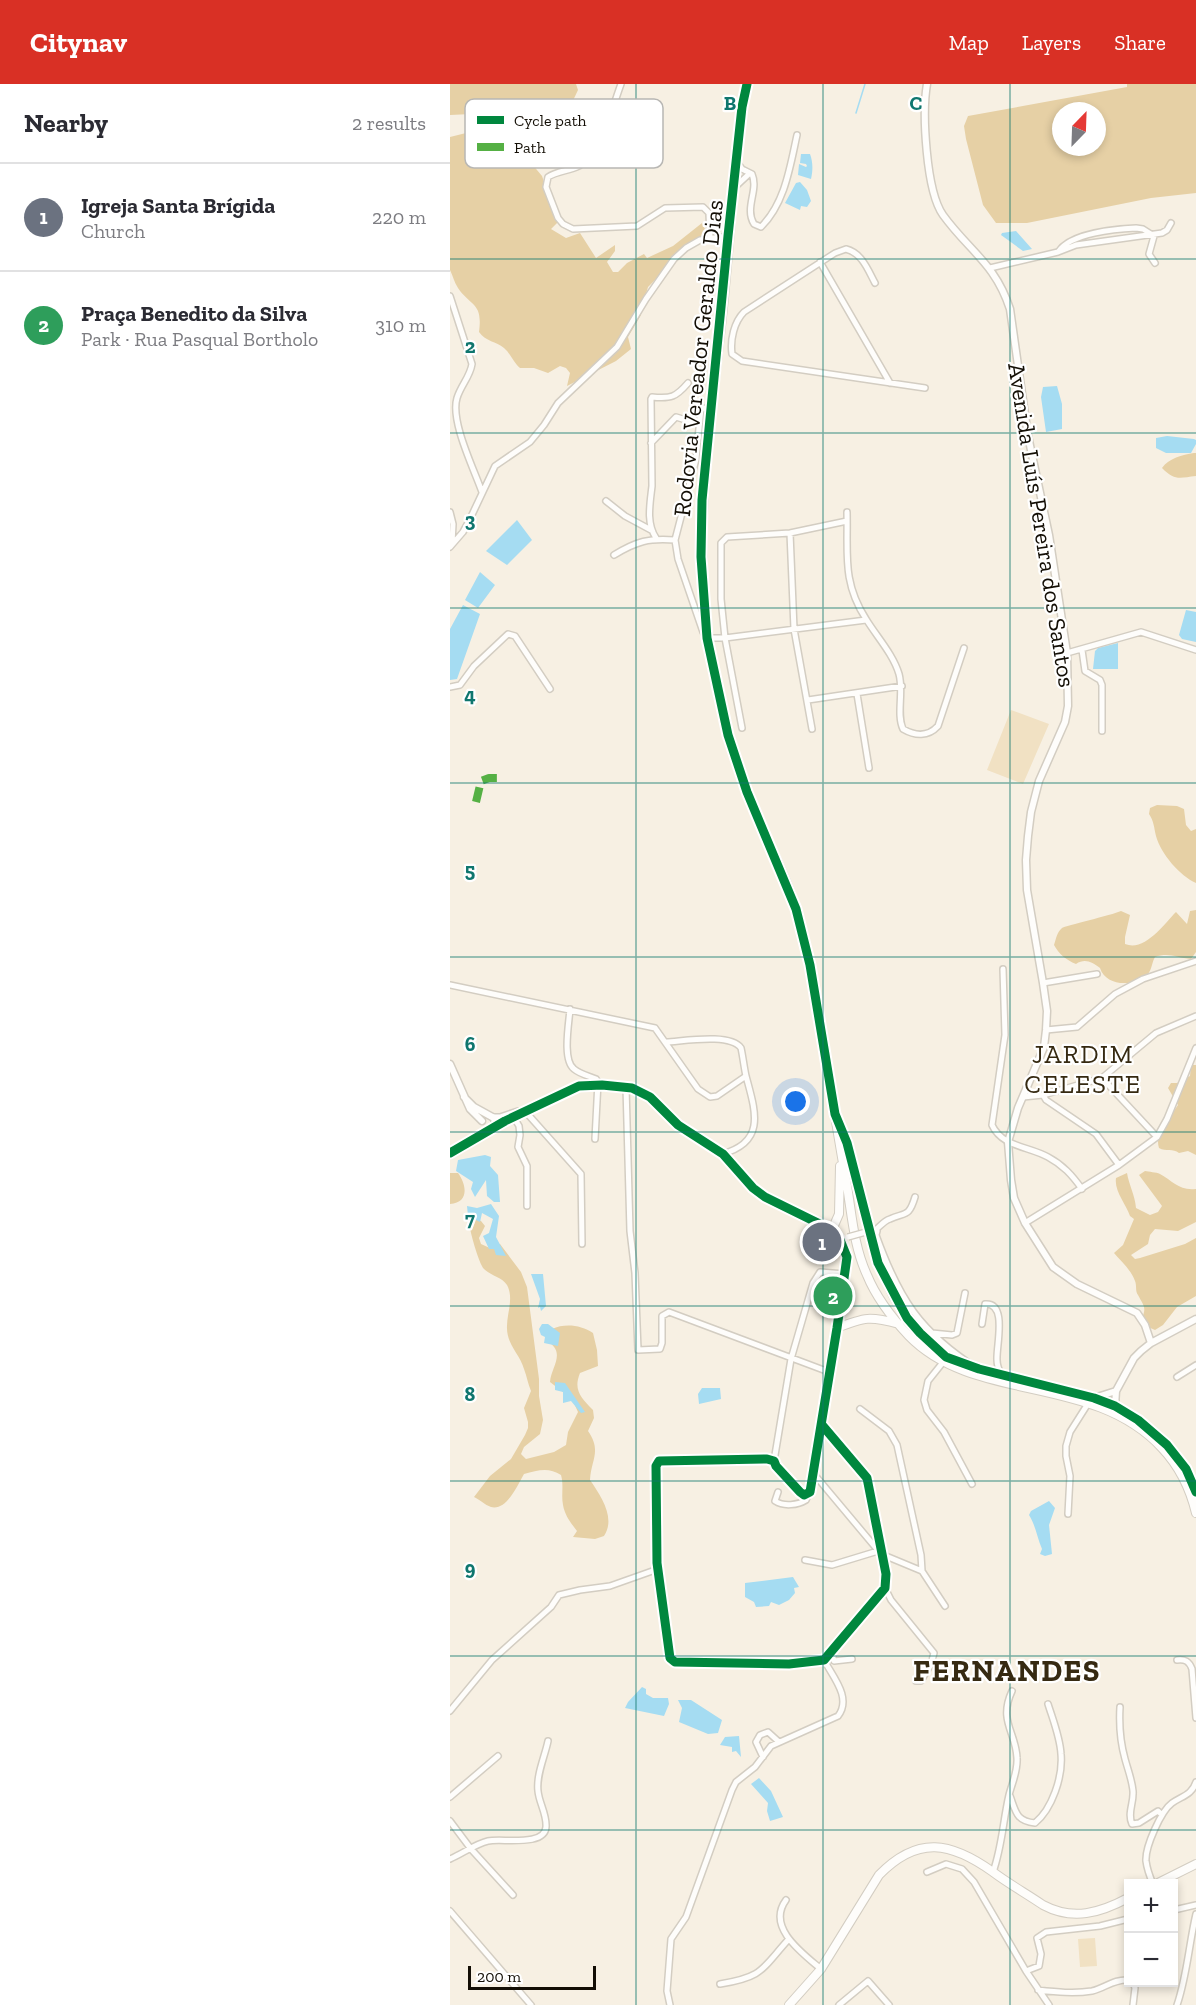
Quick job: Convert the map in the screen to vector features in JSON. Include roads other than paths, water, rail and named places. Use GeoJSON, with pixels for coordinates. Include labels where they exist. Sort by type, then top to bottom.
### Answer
{"type":"FeatureCollection","features":[{"type":"Feature","properties":{"kind":"main road","name":"Rodovia Vereador Geraldo Dias"},"geometry":{"type":"LineString","coordinates":[[747,84],[728,236],[702,500],[701,536],[707,638],[728,735],[747,792],[796,909],[810,965],[841,1156],[862,1262],[874,1289],[901,1326],[945,1359],[968,1371],[1115,1406],[1145,1425],[1167,1445],[1186,1469],[1195,1489]]}},
{"type":"Feature","properties":{"kind":"main road"},"geometry":{"type":"LineString","coordinates":[[835,1114],[847,1143],[878,1263],[898,1304],[945,1359]]}},
{"type":"Feature","properties":{"kind":"main road"},"geometry":{"type":"LineString","coordinates":[[832,1230],[839,1214],[841,1156]]}},
{"type":"Feature","properties":{"kind":"main road"},"geometry":{"type":"LineString","coordinates":[[837,1328],[870,1317],[884,1319],[901,1326]]}},
{"type":"Feature","properties":{"kind":"main road","name":"Rodovia Vereador Geraldo Dias"},"geometry":{"type":"LineString","coordinates":[[945,1359],[1091,1400],[1128,1421],[1148,1435],[1162,1449],[1184,1479],[1196,1513]]}},
{"type":"Feature","properties":{"kind":"main road"},"geometry":{"type":"LineString","coordinates":[[789,2005],[821,1969],[879,1875],[910,1851],[931,1847],[949,1849],[969,1856],[1043,1905],[1066,1914],[1095,1912],[1124,1900]]}},
{"type":"Feature","properties":{"kind":"main road"},"geometry":{"type":"LineString","coordinates":[[1165,1879],[1196,1864]]}},
{"type":"Feature","properties":{"kind":"street"},"geometry":{"type":"LineString","coordinates":[[615,99],[621,84]]}},
{"type":"Feature","properties":{"kind":"street","name":"Avenida Luís Pereira dos Santos"},"geometry":{"type":"LineString","coordinates":[[927,84],[926,134],[937,205],[990,268],[1004,291],[1010,309],[1028,436],[1049,535],[1067,653],[1068,706],[1065,722],[1039,781],[1028,836],[1027,890],[1047,1011],[1044,1047],[1008,1143],[1012,1190],[1024,1223],[1053,1267],[1077,1284],[1137,1313],[1145,1325],[1151,1343]]}},
{"type":"Feature","properties":{"kind":"street"},"geometry":{"type":"LineString","coordinates":[[737,162],[742,170],[752,174],[755,183],[750,213],[751,219],[760,228],[788,181],[797,135]]}},
{"type":"Feature","properties":{"kind":"street"},"geometry":{"type":"LineString","coordinates":[[573,168],[548,177],[546,187],[558,218],[563,224],[573,229],[627,228],[644,223],[665,208],[703,207],[709,213],[710,238]]}},
{"type":"Feature","properties":{"kind":"street"},"geometry":{"type":"LineString","coordinates":[[734,187],[749,174]]}},
{"type":"Feature","properties":{"kind":"street"},"geometry":{"type":"LineString","coordinates":[[990,268],[1058,252],[1076,245],[1162,233],[1171,223]]}},
{"type":"Feature","properties":{"kind":"street"},"geometry":{"type":"LineString","coordinates":[[1058,252],[1068,242],[1111,230],[1136,228],[1143,229],[1155,239],[1149,254],[1155,262]]}},
{"type":"Feature","properties":{"kind":"street"},"geometry":{"type":"LineString","coordinates":[[451,546],[463,531],[495,466],[530,442],[558,403],[617,347],[674,259],[693,244],[710,238],[728,236]]}},
{"type":"Feature","properties":{"kind":"street"},"geometry":{"type":"LineString","coordinates":[[875,283],[862,260],[851,250],[842,249],[744,312],[736,323],[731,347],[732,354],[742,361],[925,388]]}},
{"type":"Feature","properties":{"kind":"street"},"geometry":{"type":"LineString","coordinates":[[820,262],[890,383]]}},
{"type":"Feature","properties":{"kind":"street"},"geometry":{"type":"LineString","coordinates":[[450,296],[472,364],[470,375],[457,398],[456,416],[482,492]]}},
{"type":"Feature","properties":{"kind":"street"},"geometry":{"type":"LineString","coordinates":[[718,346],[731,347]]}},
{"type":"Feature","properties":{"kind":"street"},"geometry":{"type":"LineString","coordinates":[[651,530],[651,399],[652,397],[668,399],[688,383]]}},
{"type":"Feature","properties":{"kind":"street"},"geometry":{"type":"LineString","coordinates":[[712,409],[701,408],[696,459],[675,540],[678,559],[696,617],[707,638],[725,638],[866,620]]}},
{"type":"Feature","properties":{"kind":"street"},"geometry":{"type":"LineString","coordinates":[[651,443],[676,417],[699,424]]}},
{"type":"Feature","properties":{"kind":"street"},"geometry":{"type":"LineString","coordinates":[[606,501],[625,516],[651,530],[656,538]]}},
{"type":"Feature","properties":{"kind":"street"},"geometry":{"type":"LineString","coordinates":[[450,512],[453,524],[451,546]]}},
{"type":"Feature","properties":{"kind":"street"},"geometry":{"type":"LineString","coordinates":[[847,512],[849,584],[866,620],[890,655],[898,672],[902,686],[900,717],[903,729],[922,735],[933,732],[941,717],[964,648]]}},
{"type":"Feature","properties":{"kind":"street"},"geometry":{"type":"LineString","coordinates":[[742,728],[725,638],[721,600],[721,543],[727,537],[789,533],[847,521]]}},
{"type":"Feature","properties":{"kind":"street"},"geometry":{"type":"LineString","coordinates":[[789,533],[794,629],[812,729]]}},
{"type":"Feature","properties":{"kind":"street"},"geometry":{"type":"LineString","coordinates":[[614,555],[639,542],[656,538],[675,540]]}},
{"type":"Feature","properties":{"kind":"street"},"geometry":{"type":"LineString","coordinates":[[1067,653],[1142,632],[1196,650]]}},
{"type":"Feature","properties":{"kind":"street"},"geometry":{"type":"LineString","coordinates":[[450,687],[460,685],[474,666],[508,634],[515,636],[550,689]]}},
{"type":"Feature","properties":{"kind":"street"},"geometry":{"type":"LineString","coordinates":[[1082,650],[1085,671],[1100,680],[1102,685],[1102,731]]}},
{"type":"Feature","properties":{"kind":"street"},"geometry":{"type":"LineString","coordinates":[[808,700],[902,686]]}},
{"type":"Feature","properties":{"kind":"street"},"geometry":{"type":"LineString","coordinates":[[857,694],[869,768]]}},
{"type":"Feature","properties":{"kind":"street"},"geometry":{"type":"LineString","coordinates":[[1046,1030],[1077,1027],[1106,1000],[1128,986],[1196,961]]}},
{"type":"Feature","properties":{"kind":"street"},"geometry":{"type":"LineString","coordinates":[[1003,969],[1005,1035],[992,1125],[1004,1141],[1024,1146],[1049,1157],[1071,1174],[1082,1189]]}},
{"type":"Feature","properties":{"kind":"street"},"geometry":{"type":"LineString","coordinates":[[1043,983],[1098,974]]}},
{"type":"Feature","properties":{"kind":"street"},"geometry":{"type":"LineString","coordinates":[[450,985],[655,1028],[698,1089],[710,1097],[746,1076]]}},
{"type":"Feature","properties":{"kind":"street"},"geometry":{"type":"LineString","coordinates":[[570,1009],[567,1052],[569,1063],[576,1071],[596,1079],[598,1085],[595,1139]]}},
{"type":"Feature","properties":{"kind":"street"},"geometry":{"type":"LineString","coordinates":[[1023,1098],[1043,1095],[1102,1078],[1156,1033],[1196,1016]]}},
{"type":"Feature","properties":{"kind":"street"},"geometry":{"type":"LineString","coordinates":[[666,1042],[726,1039],[741,1048],[756,1116],[747,1141],[735,1150],[722,1154]]}},
{"type":"Feature","properties":{"kind":"street"},"geometry":{"type":"LineString","coordinates":[[1024,1223],[1082,1189],[1157,1137],[1196,1052]]}},
{"type":"Feature","properties":{"kind":"street"},"geometry":{"type":"LineString","coordinates":[[450,1064],[464,1097],[486,1119],[495,1121],[493,1128]]}},
{"type":"Feature","properties":{"kind":"street"},"geometry":{"type":"LineString","coordinates":[[1102,1078],[1157,1137]]}},
{"type":"Feature","properties":{"kind":"street"},"geometry":{"type":"LineString","coordinates":[[450,1153],[524,1110],[579,1086],[626,1087],[650,1097],[678,1125],[722,1154],[753,1188],[765,1197],[832,1230],[840,1240],[847,1257],[814,1474],[809,1493],[802,1503],[784,1504],[776,1501],[778,1492]]}},
{"type":"Feature","properties":{"kind":"street"},"geometry":{"type":"LineString","coordinates":[[626,1087],[630,1231],[635,1273],[638,1350],[660,1349],[662,1316],[669,1312],[829,1372]]}},
{"type":"Feature","properties":{"kind":"street"},"geometry":{"type":"LineString","coordinates":[[1043,1095],[1046,1100],[1096,1134],[1119,1165]]}},
{"type":"Feature","properties":{"kind":"street"},"geometry":{"type":"LineString","coordinates":[[486,1119],[524,1110]]}},
{"type":"Feature","properties":{"kind":"street"},"geometry":{"type":"LineString","coordinates":[[524,1110],[581,1174],[582,1244]]}},
{"type":"Feature","properties":{"kind":"street"},"geometry":{"type":"LineString","coordinates":[[513,1116],[519,1126],[518,1147],[527,1166],[527,1206]]}},
{"type":"Feature","properties":{"kind":"street"},"geometry":{"type":"LineString","coordinates":[[486,1119],[487,1129],[493,1128]]}},
{"type":"Feature","properties":{"kind":"street"},"geometry":{"type":"LineString","coordinates":[[475,1138],[486,1119]]}},
{"type":"Feature","properties":{"kind":"street"},"geometry":{"type":"LineString","coordinates":[[729,1162],[735,1150]]}},
{"type":"Feature","properties":{"kind":"street"},"geometry":{"type":"LineString","coordinates":[[840,1240],[871,1231],[888,1219],[908,1213],[915,1197]]}},
{"type":"Feature","properties":{"kind":"street"},"geometry":{"type":"LineString","coordinates":[[871,1231],[876,1235],[903,1298],[945,1347],[979,1370]]}},
{"type":"Feature","properties":{"kind":"street"},"geometry":{"type":"LineString","coordinates":[[809,1493],[800,1492],[774,1461],[791,1359],[816,1276],[820,1272],[845,1274]]}},
{"type":"Feature","properties":{"kind":"street"},"geometry":{"type":"LineString","coordinates":[[932,1333],[952,1335],[957,1333],[965,1293]]}},
{"type":"Feature","properties":{"kind":"street"},"geometry":{"type":"LineString","coordinates":[[982,1324],[985,1304],[991,1303],[1000,1320],[997,1362],[1001,1374]]}},
{"type":"Feature","properties":{"kind":"street"},"geometry":{"type":"LineString","coordinates":[[1115,1406],[1116,1391],[1134,1358],[1151,1343],[1196,1319]]}},
{"type":"Feature","properties":{"kind":"street"},"geometry":{"type":"LineString","coordinates":[[945,1359],[928,1381],[924,1400],[927,1410],[944,1432],[972,1484]]}},
{"type":"Feature","properties":{"kind":"street"},"geometry":{"type":"LineString","coordinates":[[1177,1377],[1196,1365]]}},
{"type":"Feature","properties":{"kind":"street"},"geometry":{"type":"LineString","coordinates":[[1068,1514],[1070,1476],[1066,1446],[1070,1432],[1091,1400],[1116,1391]]}},
{"type":"Feature","properties":{"kind":"street"},"geometry":{"type":"LineString","coordinates":[[860,1409],[889,1431],[897,1445],[921,1555],[922,1571],[945,1606]]}},
{"type":"Feature","properties":{"kind":"street"},"geometry":{"type":"LineString","coordinates":[[822,1425],[867,1478],[879,1553],[891,1600],[934,1653],[921,1681],[916,1681]]}},
{"type":"Feature","properties":{"kind":"street"},"geometry":{"type":"LineString","coordinates":[[774,1461],[659,1461],[655,1469],[658,1569],[670,1658],[675,1662],[789,1664],[824,1660],[886,1586]]}},
{"type":"Feature","properties":{"kind":"street"},"geometry":{"type":"LineString","coordinates":[[814,1474],[879,1553],[922,1571]]}},
{"type":"Feature","properties":{"kind":"street"},"geometry":{"type":"LineString","coordinates":[[805,1560],[832,1565],[879,1553]]}},
{"type":"Feature","properties":{"kind":"street"},"geometry":{"type":"LineString","coordinates":[[450,1711],[492,1660],[550,1607],[559,1595],[610,1586],[658,1569]]}},
{"type":"Feature","properties":{"kind":"street"},"geometry":{"type":"LineString","coordinates":[[831,1652],[834,1661],[852,1659]]}},
{"type":"Feature","properties":{"kind":"street"},"geometry":{"type":"LineString","coordinates":[[670,2005],[667,1991],[671,1939],[686,1917],[736,1782],[755,1767],[771,1746],[838,1716],[841,1712],[844,1701],[842,1694],[824,1660]]}},
{"type":"Feature","properties":{"kind":"street"},"geometry":{"type":"LineString","coordinates":[[1177,1660],[1188,1662],[1192,1669],[1196,1718]]}},
{"type":"Feature","properties":{"kind":"street"},"geometry":{"type":"LineString","coordinates":[[993,1872],[1017,1765],[1017,1755],[1007,1722],[1008,1700],[1012,1691]]}},
{"type":"Feature","properties":{"kind":"street"},"geometry":{"type":"LineString","coordinates":[[1009,1795],[1017,1816],[1024,1822],[1035,1823],[1041,1818],[1053,1797],[1062,1755],[1048,1704]]}},
{"type":"Feature","properties":{"kind":"street"},"geometry":{"type":"LineString","coordinates":[[1120,1707],[1120,1737],[1132,1783],[1130,1821],[1132,1824],[1138,1823],[1158,1811],[1162,1815]]}},
{"type":"Feature","properties":{"kind":"street"},"geometry":{"type":"LineString","coordinates":[[763,1756],[756,1742],[760,1735],[768,1732],[779,1742]]}},
{"type":"Feature","properties":{"kind":"street"},"geometry":{"type":"LineString","coordinates":[[450,1859],[490,1840],[516,1841],[538,1838],[543,1834],[546,1828],[537,1784],[549,1741]]}},
{"type":"Feature","properties":{"kind":"street"},"geometry":{"type":"LineString","coordinates":[[450,1797],[498,1756]]}},
{"type":"Feature","properties":{"kind":"street"},"geometry":{"type":"LineString","coordinates":[[1153,1879],[1146,1861],[1147,1852],[1162,1815],[1171,1803],[1192,1791],[1196,1782]]}},
{"type":"Feature","properties":{"kind":"street"},"geometry":{"type":"LineString","coordinates":[[450,1821],[471,1849],[513,1895]]}},
{"type":"Feature","properties":{"kind":"street"},"geometry":{"type":"LineString","coordinates":[[927,1872],[946,1864],[962,1869],[974,1882],[1026,1971],[1049,2005]]}},
{"type":"Feature","properties":{"kind":"street"},"geometry":{"type":"LineString","coordinates":[[786,1900],[780,1910],[780,1922],[788,1940],[821,1969]]}},
{"type":"Feature","properties":{"kind":"street"},"geometry":{"type":"LineString","coordinates":[[1178,1909],[1196,1905]]}},
{"type":"Feature","properties":{"kind":"street"},"geometry":{"type":"LineString","coordinates":[[450,1911],[531,2005]]}},
{"type":"Feature","properties":{"kind":"street"},"geometry":{"type":"LineString","coordinates":[[1177,2005],[1183,1988],[1189,1942],[1196,1914]]}},
{"type":"Feature","properties":{"kind":"street"},"geometry":{"type":"LineString","coordinates":[[1026,1971],[1039,1966],[1041,1954],[1037,1938],[1040,1935],[1046,1932],[1100,1926],[1124,1920]]}},
{"type":"Feature","properties":{"kind":"street"},"geometry":{"type":"LineString","coordinates":[[720,1984],[756,1975],[765,1968],[788,1940]]}},
{"type":"Feature","properties":{"kind":"street"},"geometry":{"type":"LineString","coordinates":[[1038,1990],[1093,1991],[1112,1982],[1124,1980]]}},
{"type":"Feature","properties":{"kind":"street"},"geometry":{"type":"LineString","coordinates":[[839,2005],[868,1981],[889,2005]]}},
{"type":"Feature","properties":{"kind":"street"},"geometry":{"type":"LineString","coordinates":[[1133,2005],[1135,1987]]}},
{"type":"Feature","properties":{"kind":"water"},"geometry":{"type":"Polygon","coordinates":[[[801,154],[810,154],[811,179],[798,175],[799,164],[807,166],[800,163],[801,154]]]}},
{"type":"Feature","properties":{"kind":"water"},"geometry":{"type":"Polygon","coordinates":[[[800,182],[807,190],[811,201],[807,207],[801,206],[800,210],[785,203],[796,183],[800,182]]]}},
{"type":"Feature","properties":{"kind":"water"},"geometry":{"type":"Polygon","coordinates":[[[1016,231],[1032,249],[1023,251],[1001,235],[1016,231]]]}},
{"type":"Feature","properties":{"kind":"water"},"geometry":{"type":"Polygon","coordinates":[[[1057,386],[1062,404],[1062,429],[1046,432],[1041,397],[1043,387],[1057,386]]]}},
{"type":"Feature","properties":{"kind":"water"},"geometry":{"type":"Polygon","coordinates":[[[1167,436],[1194,439],[1196,444],[1191,453],[1166,453],[1156,448],[1156,438],[1167,436]]]}},
{"type":"Feature","properties":{"kind":"water"},"geometry":{"type":"Polygon","coordinates":[[[517,520],[532,540],[507,565],[486,551],[517,520]]]}},
{"type":"Feature","properties":{"kind":"water"},"geometry":{"type":"Polygon","coordinates":[[[480,572],[495,585],[478,608],[465,600],[480,572]]]}},
{"type":"Feature","properties":{"kind":"water"},"geometry":{"type":"Polygon","coordinates":[[[463,605],[480,614],[457,679],[450,680],[450,629],[463,605]]]}},
{"type":"Feature","properties":{"kind":"water"},"geometry":{"type":"Polygon","coordinates":[[[1186,610],[1196,612],[1196,642],[1182,639],[1179,635],[1186,610]]]}},
{"type":"Feature","properties":{"kind":"water"},"geometry":{"type":"Polygon","coordinates":[[[1118,643],[1118,669],[1093,669],[1095,651],[1098,648],[1118,643]]]}},
{"type":"Feature","properties":{"kind":"water"},"geometry":{"type":"Polygon","coordinates":[[[485,1155],[491,1157],[490,1166],[498,1175],[500,1202],[494,1202],[487,1196],[486,1180],[475,1197],[471,1189],[473,1182],[456,1171],[458,1160],[485,1155]]]}},
{"type":"Feature","properties":{"kind":"water"},"geometry":{"type":"Polygon","coordinates":[[[491,1204],[499,1216],[496,1237],[506,1256],[496,1255],[494,1249],[489,1249],[483,1236],[489,1233],[493,1219],[482,1213],[480,1222],[468,1216],[467,1206],[477,1208],[491,1204]]]}},
{"type":"Feature","properties":{"kind":"water"},"geometry":{"type":"Polygon","coordinates":[[[531,1274],[543,1274],[546,1306],[541,1311],[540,1307],[538,1308],[540,1299],[531,1274]]]}},
{"type":"Feature","properties":{"kind":"water"},"geometry":{"type":"Polygon","coordinates":[[[542,1324],[548,1324],[560,1333],[558,1346],[544,1343],[545,1337],[541,1335],[539,1329],[542,1324]]]}},
{"type":"Feature","properties":{"kind":"water"},"geometry":{"type":"Polygon","coordinates":[[[555,1382],[565,1383],[585,1412],[581,1413],[571,1401],[563,1403],[563,1392],[555,1390],[555,1382]]]}},
{"type":"Feature","properties":{"kind":"water"},"geometry":{"type":"Polygon","coordinates":[[[702,1388],[720,1388],[721,1399],[699,1404],[698,1394],[702,1388]]]}},
{"type":"Feature","properties":{"kind":"water"},"geometry":{"type":"Polygon","coordinates":[[[1049,1501],[1055,1508],[1049,1525],[1052,1554],[1045,1556],[1040,1554],[1042,1549],[1029,1515],[1031,1511],[1049,1501]]]}},
{"type":"Feature","properties":{"kind":"water"},"geometry":{"type":"Polygon","coordinates":[[[793,1577],[799,1587],[794,1588],[795,1593],[789,1600],[779,1605],[771,1602],[769,1606],[756,1607],[754,1602],[745,1597],[745,1583],[793,1577]]]}},
{"type":"Feature","properties":{"kind":"water"},"geometry":{"type":"Polygon","coordinates":[[[642,1687],[646,1689],[646,1694],[653,1698],[668,1698],[669,1704],[664,1716],[625,1708],[642,1687]]]}},
{"type":"Feature","properties":{"kind":"water"},"geometry":{"type":"Polygon","coordinates":[[[678,1700],[691,1700],[722,1720],[718,1733],[708,1734],[679,1722],[682,1708],[678,1700]]]}},
{"type":"Feature","properties":{"kind":"water"},"geometry":{"type":"Polygon","coordinates":[[[739,1736],[741,1757],[736,1751],[732,1752],[732,1747],[720,1745],[725,1737],[739,1736]]]}},
{"type":"Feature","properties":{"kind":"water"},"geometry":{"type":"Polygon","coordinates":[[[759,1778],[771,1791],[783,1817],[770,1821],[767,1811],[768,1803],[751,1784],[759,1778]]]}},
{"type":"Feature","properties":{"kind":"waterway"},"geometry":{"type":"LineString","coordinates":[[856,113],[865,84]]}},
{"type":"Feature","properties":{"kind":"place","name":"Igreja Santa Brígida"},"geometry":{"type":"Point","coordinates":[822,1242]}},
{"type":"Feature","properties":{"kind":"place","name":"Praça Benedito da Silva"},"geometry":{"type":"Point","coordinates":[833,1296]}},
{"type":"Feature","properties":{"kind":"district","name":"JARDIM CELESTE"},"geometry":{"type":"Point","coordinates":[1083,1069]}},
{"type":"Feature","properties":{"kind":"district","name":"FERNANDES"},"geometry":{"type":"Point","coordinates":[1007,1671]}}]}
